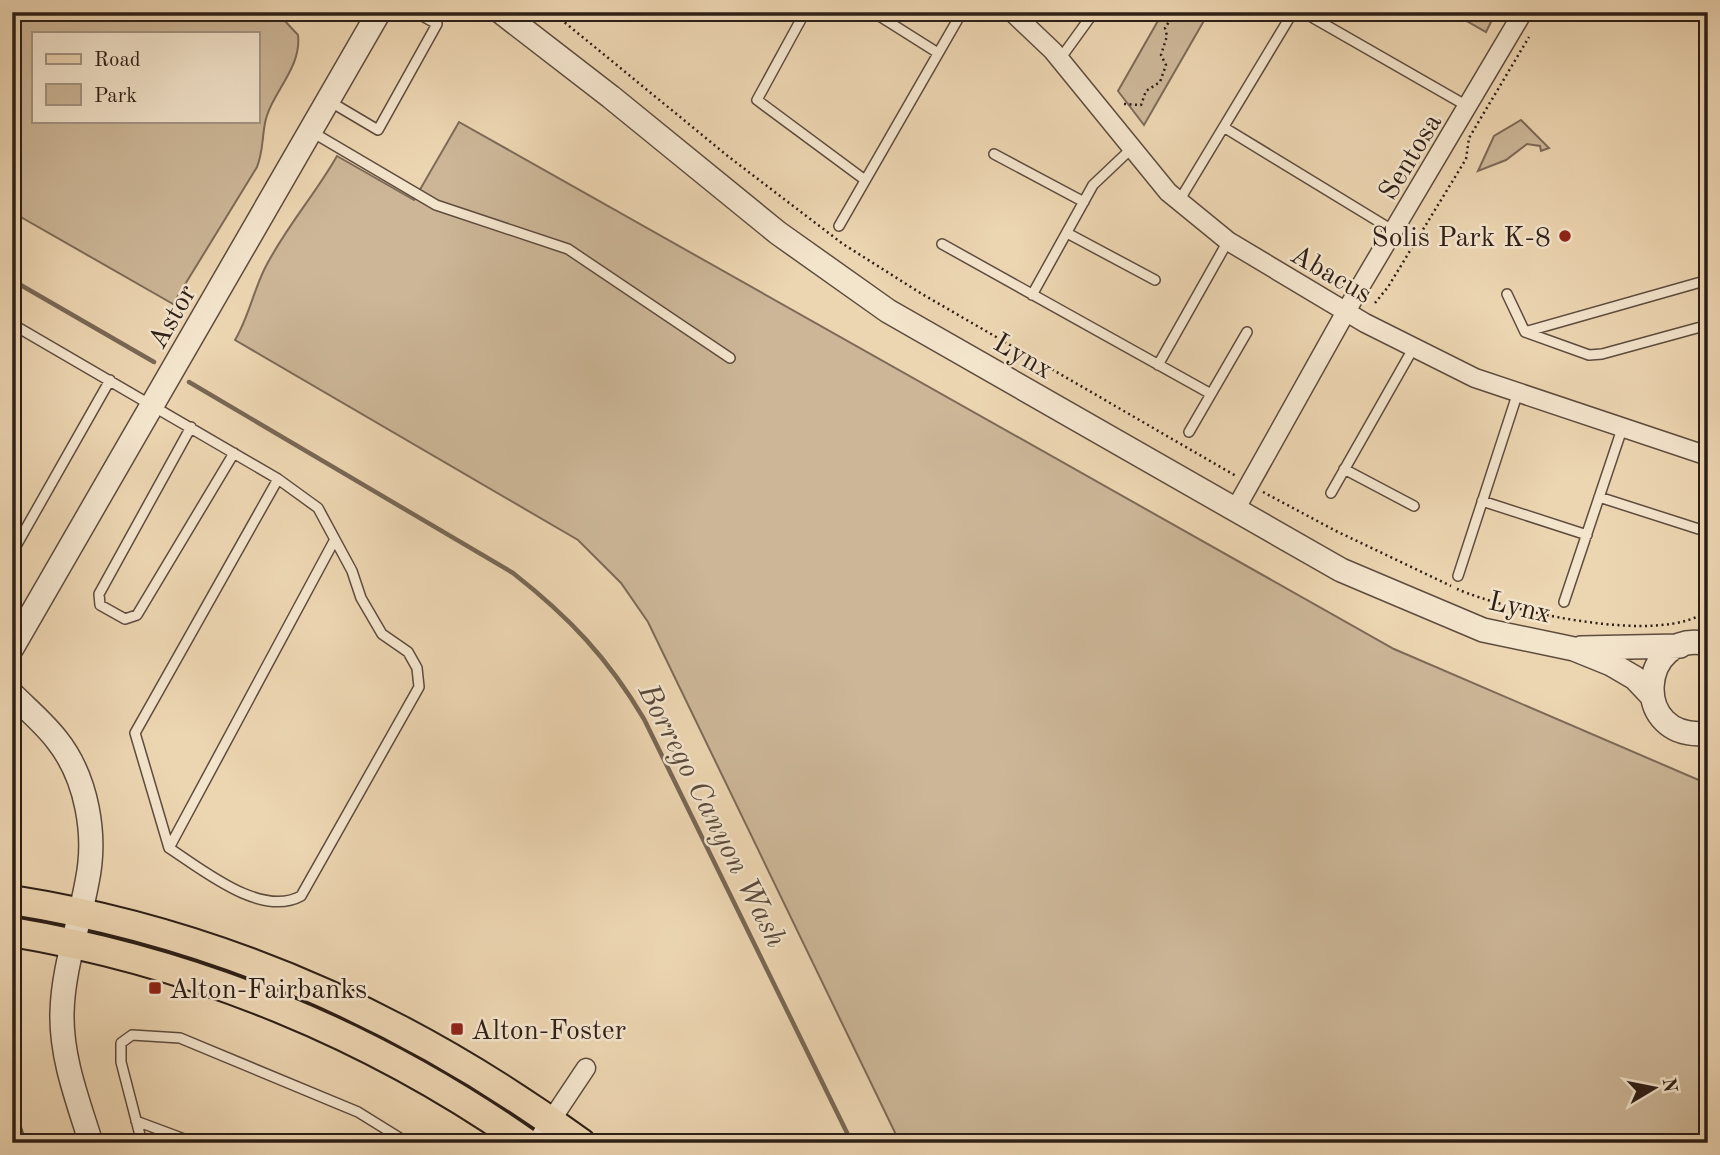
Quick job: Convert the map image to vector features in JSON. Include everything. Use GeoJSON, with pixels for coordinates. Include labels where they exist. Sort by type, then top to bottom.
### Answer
{"type":"FeatureCollection","features":[{"type":"Feature","properties":{"kind":"main road"},"geometry":{"type":"LineString","coordinates":[[12,900],[80,913],[203,945],[339,998],[462,1063],[543,1132],[581,1143]]}},
{"type":"Feature","properties":{"kind":"main road"},"geometry":{"type":"LineString","coordinates":[[12,932],[133,958],[213,983],[335,1031],[436,1085],[526,1143]]}},
{"type":"Feature","properties":{"kind":"street","name":"Astor"},"geometry":{"type":"LineString","coordinates":[[12,648],[379,12]]}},
{"type":"Feature","properties":{"kind":"street","name":"Lynx"},"geometry":{"type":"LineString","coordinates":[[501,12],[611,97],[778,233],[888,310],[1341,570],[1483,630],[1574,649],[1611,664],[1635,678],[1652,696],[1657,712],[1667,723],[1680,732],[1706,734]]}},
{"type":"Feature","properties":{"kind":"street","name":"Abacus"},"geometry":{"type":"LineString","coordinates":[[1012,12],[1060,59],[1179,201],[1228,241],[1347,312],[1475,378],[1708,456]]}},
{"type":"Feature","properties":{"kind":"street","name":"Sentosa"},"geometry":{"type":"LineString","coordinates":[[1234,510],[1523,12]]}},
{"type":"Feature","properties":{"kind":"street","name":"Lynx"},"geometry":{"type":"LineString","coordinates":[[1574,649],[1697,642]]}},
{"type":"Feature","properties":{"kind":"street"},"geometry":{"type":"LineString","coordinates":[[1652,696],[1655,669],[1663,657],[1697,642]]}},
{"type":"Feature","properties":{"kind":"street"},"geometry":{"type":"LineString","coordinates":[[12,694],[58,741],[80,784],[87,806],[90,857],[65,974],[62,1015],[65,1055],[91,1143]]}},
{"type":"Feature","properties":{"kind":"street"},"geometry":{"type":"LineString","coordinates":[[543,1132],[586,1068]]}},
{"type":"Feature","properties":{"kind":"lane"},"geometry":{"type":"LineString","coordinates":[[328,100],[378,130],[437,24],[415,12]]}},
{"type":"Feature","properties":{"kind":"lane"},"geometry":{"type":"LineString","coordinates":[[806,12],[757,100],[865,180]]}},
{"type":"Feature","properties":{"kind":"lane"},"geometry":{"type":"LineString","coordinates":[[873,12],[938,53]]}},
{"type":"Feature","properties":{"kind":"lane"},"geometry":{"type":"LineString","coordinates":[[839,226],[962,12]]}},
{"type":"Feature","properties":{"kind":"lane"},"geometry":{"type":"LineString","coordinates":[[1060,59],[1094,12]]}},
{"type":"Feature","properties":{"kind":"lane"},"geometry":{"type":"LineString","coordinates":[[1179,201],[1293,12]]}},
{"type":"Feature","properties":{"kind":"lane"},"geometry":{"type":"LineString","coordinates":[[1303,12],[1469,107]]}},
{"type":"Feature","properties":{"kind":"lane"},"geometry":{"type":"LineString","coordinates":[[1225,128],[1394,231]]}},
{"type":"Feature","properties":{"kind":"lane"},"geometry":{"type":"LineString","coordinates":[[310,131],[436,205],[568,249],[730,358]]}},
{"type":"Feature","properties":{"kind":"lane"},"geometry":{"type":"LineString","coordinates":[[1032,295],[1101,176],[1132,148]]}},
{"type":"Feature","properties":{"kind":"lane"},"geometry":{"type":"LineString","coordinates":[[994,154],[1084,202]]}},
{"type":"Feature","properties":{"kind":"lane"},"geometry":{"type":"LineString","coordinates":[[1067,233],[1155,280]]}},
{"type":"Feature","properties":{"kind":"lane"},"geometry":{"type":"LineString","coordinates":[[1158,365],[1228,241]]}},
{"type":"Feature","properties":{"kind":"lane"},"geometry":{"type":"LineString","coordinates":[[942,244],[1211,394]]}},
{"type":"Feature","properties":{"kind":"lane"},"geometry":{"type":"LineString","coordinates":[[1525,332],[1708,279]]}},
{"type":"Feature","properties":{"kind":"lane"},"geometry":{"type":"LineString","coordinates":[[1507,294],[1525,332],[1589,355],[1602,354],[1708,325]]}},
{"type":"Feature","properties":{"kind":"lane"},"geometry":{"type":"LineString","coordinates":[[12,324],[278,479],[318,508],[352,571],[360,598],[382,634],[408,652],[417,668],[419,687],[301,897],[289,903],[265,902],[217,879],[169,848],[135,733],[278,479]]}},
{"type":"Feature","properties":{"kind":"lane"},"geometry":{"type":"LineString","coordinates":[[1189,432],[1247,332]]}},
{"type":"Feature","properties":{"kind":"lane"},"geometry":{"type":"LineString","coordinates":[[1331,493],[1414,347]]}},
{"type":"Feature","properties":{"kind":"lane"},"geometry":{"type":"LineString","coordinates":[[12,553],[110,380]]}},
{"type":"Feature","properties":{"kind":"lane"},"geometry":{"type":"LineString","coordinates":[[1458,576],[1518,391]]}},
{"type":"Feature","properties":{"kind":"lane"},"geometry":{"type":"LineString","coordinates":[[1564,602],[1623,426]]}},
{"type":"Feature","properties":{"kind":"lane"},"geometry":{"type":"LineString","coordinates":[[191,427],[99,594],[100,605],[125,619],[137,615],[234,453]]}},
{"type":"Feature","properties":{"kind":"lane"},"geometry":{"type":"LineString","coordinates":[[1344,469],[1414,506]]}},
{"type":"Feature","properties":{"kind":"lane"},"geometry":{"type":"LineString","coordinates":[[1599,497],[1708,532]]}},
{"type":"Feature","properties":{"kind":"lane"},"geometry":{"type":"LineString","coordinates":[[1482,500],[1587,535]]}},
{"type":"Feature","properties":{"kind":"lane"},"geometry":{"type":"LineString","coordinates":[[169,848],[334,541]]}},
{"type":"Feature","properties":{"kind":"lane"},"geometry":{"type":"LineString","coordinates":[[142,1143],[121,1062],[121,1043],[132,1035],[180,1038],[358,1112],[408,1143]]}},
{"type":"Feature","properties":{"kind":"lane"},"geometry":{"type":"LineString","coordinates":[[12,1116],[21,1143]]}},
{"type":"Feature","properties":{"kind":"lane"},"geometry":{"type":"LineString","coordinates":[[136,1121],[195,1143]]}},
{"type":"Feature","properties":{"kind":"path"},"geometry":{"type":"LineString","coordinates":[[552,12],[729,157],[843,244],[922,294],[1228,472]]}},
{"type":"Feature","properties":{"kind":"path"},"geometry":{"type":"LineString","coordinates":[[1124,104],[1141,105],[1146,91],[1160,82],[1166,65],[1161,55],[1167,36],[1165,29],[1175,12]]}},
{"type":"Feature","properties":{"kind":"path"},"geometry":{"type":"LineString","coordinates":[[1375,303],[1388,287],[1466,159],[1469,138],[1532,31]]}},
{"type":"Feature","properties":{"kind":"path"},"geometry":{"type":"LineString","coordinates":[[1266,493],[1435,579],[1506,606],[1597,622],[1642,625],[1678,625],[1708,610]]}},
{"type":"Feature","properties":{"kind":"green space"},"geometry":{"type":"Polygon","coordinates":[[[12,12],[270,12],[285,21],[298,35],[298,47],[291,69],[268,112],[257,167],[173,304],[12,212],[12,12]]]}},
{"type":"Feature","properties":{"kind":"green space"},"geometry":{"type":"Polygon","coordinates":[[[1163,12],[1209,12],[1144,125],[1118,91],[1163,12]]]}},
{"type":"Feature","properties":{"kind":"green space"},"geometry":{"type":"Polygon","coordinates":[[[1451,12],[1496,12],[1486,32],[1451,12]]]}},
{"type":"Feature","properties":{"kind":"green space"},"geometry":{"type":"Polygon","coordinates":[[[1521,120],[1549,148],[1541,151],[1540,146],[1527,144],[1506,160],[1478,171],[1494,136],[1521,120]]]}},
{"type":"Feature","properties":{"kind":"green space"},"geometry":{"type":"Polygon","coordinates":[[[459,122],[1394,649],[1708,784],[1708,1143],[900,1143],[648,622],[621,583],[578,540],[235,340],[272,255],[337,156],[414,200],[459,122]]]}},
{"type":"Feature","properties":{"kind":"waterway","name":"Borrego Canyon Wash"},"geometry":{"type":"LineString","coordinates":[[12,280],[154,362]]}},
{"type":"Feature","properties":{"kind":"waterway","name":"Borrego Canyon Wash"},"geometry":{"type":"LineString","coordinates":[[189,382],[513,573],[570,622],[586,640],[616,677],[644,719],[852,1143]]}},
{"type":"Feature","properties":{"kind":"place","name":"Solis Park K-8"},"geometry":{"type":"Point","coordinates":[1565,236]}},
{"type":"Feature","properties":{"kind":"place","name":"Alton-Fairbanks"},"geometry":{"type":"Point","coordinates":[155,988]}},
{"type":"Feature","properties":{"kind":"place","name":"Alton-Foster"},"geometry":{"type":"Point","coordinates":[457,1029]}}]}
